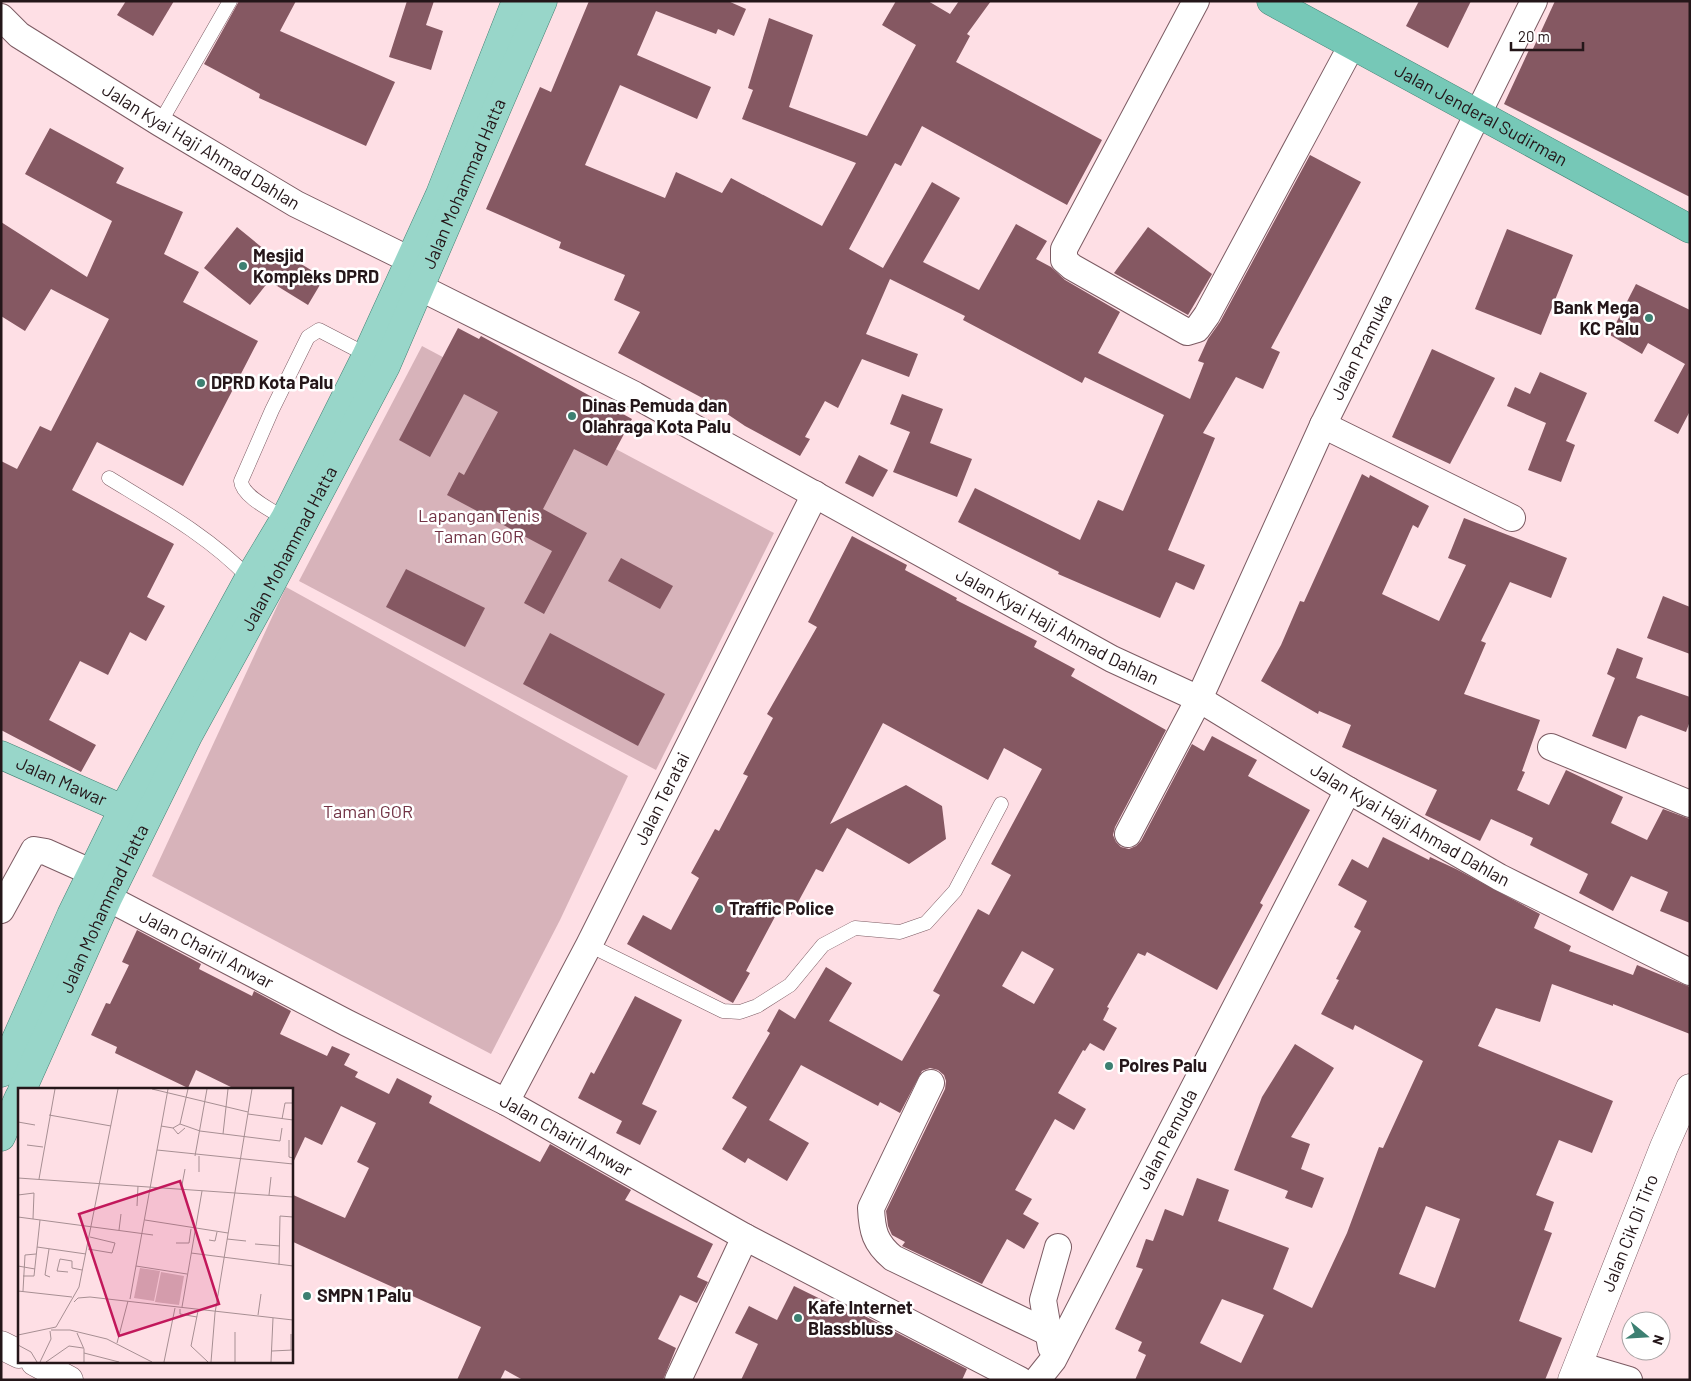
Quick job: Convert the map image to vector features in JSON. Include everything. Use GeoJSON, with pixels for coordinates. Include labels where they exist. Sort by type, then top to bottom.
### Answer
{"type":"FeatureCollection","features":[{"type":"Feature","properties":{"kind":"highway","name":"Jalan Jenderal Sudirman"},"geometry":{"type":"LineString","coordinates":[[1271,1],[1477,115],[1690,229]]}},
{"type":"Feature","properties":{"kind":"main road","name":"Jalan Mohammad Hatta"},"geometry":{"type":"LineString","coordinates":[[377,360],[410,260],[440,194],[516,1]]}},
{"type":"Feature","properties":{"kind":"main road","name":"Jalan Mohammad Hatta"},"geometry":{"type":"LineString","coordinates":[[1,1073],[71,915],[123,809],[258,585],[293,523],[377,360],[421,288],[543,1]]}},
{"type":"Feature","properties":{"kind":"main road","name":"Jalan Mohammad Hatta"},"geometry":{"type":"LineString","coordinates":[[23,1088],[108,898],[188,736],[258,585]]}},
{"type":"Feature","properties":{"kind":"main road","name":"Jalan Mawar"},"geometry":{"type":"LineString","coordinates":[[1,755],[123,809]]}},
{"type":"Feature","properties":{"kind":"main road"},"geometry":{"type":"LineString","coordinates":[[1,1136],[18,1100]]}},
{"type":"Feature","properties":{"kind":"street"},"geometry":{"type":"LineString","coordinates":[[1196,1],[1064,249],[1064,260],[1072,267],[1187,332],[1197,329],[1207,315],[1352,45]]}},
{"type":"Feature","properties":{"kind":"street","name":"Jalan Pramuka"},"geometry":{"type":"LineString","coordinates":[[1128,834],[1199,698],[1324,425],[1534,1]]}},
{"type":"Feature","properties":{"kind":"street","name":"Jalan Kyai Haji Ahmad Dahlan"},"geometry":{"type":"LineString","coordinates":[[1,16],[20,34],[160,123],[296,204],[410,260]]}},
{"type":"Feature","properties":{"kind":"street","name":"Jalan Kyai Haji Ahmad Dahlan"},"geometry":{"type":"LineString","coordinates":[[421,288],[635,395],[1112,659],[1199,698],[1348,790],[1500,876],[1690,972]]}},
{"type":"Feature","properties":{"kind":"street"},"geometry":{"type":"LineString","coordinates":[[1324,425],[1512,518]]}},
{"type":"Feature","properties":{"kind":"street","name":"Jalan Teratai"},"geometry":{"type":"LineString","coordinates":[[506,1102],[589,945],[815,494]]}},
{"type":"Feature","properties":{"kind":"street"},"geometry":{"type":"LineString","coordinates":[[1551,747],[1690,804]]}},
{"type":"Feature","properties":{"kind":"street","name":"Jalan Pemuda"},"geometry":{"type":"LineString","coordinates":[[1045,1370],[1348,790]]}},
{"type":"Feature","properties":{"kind":"street"},"geometry":{"type":"LineString","coordinates":[[1,910],[34,850],[46,852],[93,873]]}},
{"type":"Feature","properties":{"kind":"street","name":"Jalan Chairil Anwar"},"geometry":{"type":"LineString","coordinates":[[108,898],[347,1023],[506,1102],[745,1237],[1020,1380]]}},
{"type":"Feature","properties":{"kind":"street"},"geometry":{"type":"LineString","coordinates":[[931,1083],[871,1208],[872,1225],[880,1247],[893,1258],[1049,1333]]}},
{"type":"Feature","properties":{"kind":"street","name":"Jalan Cik Di Tiro"},"geometry":{"type":"LineString","coordinates":[[1575,1372],[1664,1147],[1690,1088]]}},
{"type":"Feature","properties":{"kind":"street"},"geometry":{"type":"LineString","coordinates":[[678,1380],[745,1237]]}},
{"type":"Feature","properties":{"kind":"street"},"geometry":{"type":"LineString","coordinates":[[1045,1370],[1049,1333],[1043,1300],[1058,1247]]}},
{"type":"Feature","properties":{"kind":"street"},"geometry":{"type":"LineString","coordinates":[[1,1345],[18,1354]]}},
{"type":"Feature","properties":{"kind":"street"},"geometry":{"type":"LineString","coordinates":[[39,1364],[69,1380]]}},
{"type":"Feature","properties":{"kind":"street"},"geometry":{"type":"LineString","coordinates":[[1575,1372],[1618,1378]]}},
{"type":"Feature","properties":{"kind":"lane"},"geometry":{"type":"LineString","coordinates":[[160,123],[230,1]]}},
{"type":"Feature","properties":{"kind":"lane"},"geometry":{"type":"LineString","coordinates":[[293,523],[247,494],[241,488],[241,481],[272,410],[308,337],[319,330],[377,360]]}},
{"type":"Feature","properties":{"kind":"lane"},"geometry":{"type":"LineString","coordinates":[[109,478],[169,515],[208,542],[236,564],[258,585]]}},
{"type":"Feature","properties":{"kind":"lane"},"geometry":{"type":"LineString","coordinates":[[589,945],[723,1011],[740,1012],[757,1006],[790,984],[823,945],[855,928],[900,932],[926,922],[955,891],[1000,804]]}},
{"type":"Feature","properties":{"kind":"green space","name":"Lapangan Tenis Taman GOR"},"geometry":{"type":"Polygon","coordinates":[[[422,346],[774,533],[656,770],[299,581],[422,346]]]}},
{"type":"Feature","properties":{"kind":"green space","name":"Taman GOR"},"geometry":{"type":"Polygon","coordinates":[[[286,587],[628,776],[560,920],[491,1054],[152,876],[286,587]]]}},
{"type":"Feature","properties":{"kind":"building"},"geometry":{"type":"Polygon","coordinates":[[[126,1],[174,1],[153,36],[117,15],[126,1]]]}},
{"type":"Feature","properties":{"kind":"building"},"geometry":{"type":"Polygon","coordinates":[[[239,1],[296,1],[280,31],[395,82],[366,146],[259,98],[260,94],[204,64],[239,1]]]}},
{"type":"Feature","properties":{"kind":"building"},"geometry":{"type":"Polygon","coordinates":[[[407,1],[434,1],[426,25],[443,31],[431,70],[389,57],[407,1]]]}},
{"type":"Feature","properties":{"kind":"building"},"geometry":{"type":"Polygon","coordinates":[[[589,1],[728,1],[746,9],[734,36],[718,29],[716,34],[656,11],[637,55],[711,87],[697,119],[620,85],[585,165],[665,198],[676,172],[722,193],[731,178],[822,226],[856,163],[742,119],[753,90],[748,88],[769,18],[813,35],[789,107],[867,136],[916,45],[882,25],[896,1],[928,1],[950,14],[959,1],[991,1],[967,34],[970,36],[956,62],[1102,140],[1067,205],[922,126],[901,166],[895,163],[849,249],[883,268],[932,182],[960,198],[923,262],[979,290],[1016,224],[1047,241],[1036,259],[1051,267],[1065,280],[1120,312],[1098,353],[1190,399],[1204,363],[1198,361],[1208,339],[1220,322],[1310,155],[1361,182],[1271,348],[1280,352],[1263,389],[1236,377],[1203,433],[1215,438],[1168,550],[1205,565],[1194,590],[1176,582],[1160,618],[1058,574],[1059,572],[958,522],[975,488],[1080,540],[1098,500],[1123,511],[1164,415],[1085,377],[1082,383],[963,320],[965,316],[890,279],[866,334],[918,354],[909,377],[862,359],[838,408],[825,401],[805,437],[810,439],[800,456],[745,426],[708,401],[618,353],[640,312],[614,300],[625,275],[559,248],[561,242],[486,209],[540,87],[551,92],[589,1]]]}},
{"type":"Feature","properties":{"kind":"building"},"geometry":{"type":"Polygon","coordinates":[[[1419,1],[1471,1],[1448,48],[1406,26],[1419,1]]]}},
{"type":"Feature","properties":{"kind":"building"},"geometry":{"type":"Polygon","coordinates":[[[1555,1],[1690,1],[1690,197],[1504,104],[1529,50],[1532,51],[1555,1]]]}},
{"type":"Feature","properties":{"kind":"building"},"geometry":{"type":"Polygon","coordinates":[[[50,128],[124,168],[116,183],[183,212],[164,254],[199,272],[183,302],[258,341],[183,486],[97,442],[72,490],[174,544],[147,597],[165,606],[146,641],[130,632],[108,675],[80,661],[49,720],[96,745],[81,772],[1,730],[1,461],[17,469],[40,426],[51,431],[109,319],[51,289],[25,331],[1,316],[1,222],[87,277],[112,221],[25,174],[50,128]]]}},
{"type":"Feature","properties":{"kind":"building","name":"Mesjid Kompleks DPRD"},"geometry":{"type":"Polygon","coordinates":[[[237,227],[287,268],[293,259],[324,278],[308,305],[269,281],[250,305],[204,268],[237,227]]]}},
{"type":"Feature","properties":{"kind":"building"},"geometry":{"type":"Polygon","coordinates":[[[1148,227],[1212,274],[1188,315],[1114,273],[1148,227]]]}},
{"type":"Feature","properties":{"kind":"building"},"geometry":{"type":"Polygon","coordinates":[[[1507,229],[1573,255],[1541,335],[1475,309],[1507,229]]]}},
{"type":"Feature","properties":{"kind":"building"},"geometry":{"type":"Polygon","coordinates":[[[1636,284],[1690,310],[1690,411],[1678,434],[1654,421],[1685,364],[1648,343],[1642,354],[1610,335],[1636,284]]]}},
{"type":"Feature","properties":{"kind":"building"},"geometry":{"type":"Polygon","coordinates":[[[458,328],[479,339],[481,336],[632,419],[607,466],[574,449],[543,509],[587,533],[544,614],[524,603],[552,551],[447,495],[459,472],[464,475],[498,412],[464,394],[430,457],[399,440],[458,328]]]}},
{"type":"Feature","properties":{"kind":"building"},"geometry":{"type":"Polygon","coordinates":[[[1432,349],[1495,378],[1450,464],[1392,437],[1432,349]]]}},
{"type":"Feature","properties":{"kind":"building"},"geometry":{"type":"Polygon","coordinates":[[[1540,372],[1587,393],[1566,441],[1575,445],[1561,482],[1528,470],[1546,423],[1507,406],[1515,387],[1530,394],[1540,372]]]}},
{"type":"Feature","properties":{"kind":"building"},"geometry":{"type":"Polygon","coordinates":[[[902,394],[943,409],[930,443],[972,459],[957,497],[893,472],[910,432],[890,424],[902,394]]]}},
{"type":"Feature","properties":{"kind":"building"},"geometry":{"type":"Polygon","coordinates":[[[859,455],[888,470],[873,497],[845,483],[859,455]]]}},
{"type":"Feature","properties":{"kind":"building"},"geometry":{"type":"Polygon","coordinates":[[[1362,474],[1369,478],[1370,475],[1429,506],[1418,528],[1413,525],[1382,594],[1439,621],[1466,565],[1448,558],[1464,518],[1567,558],[1551,598],[1510,582],[1481,641],[1486,643],[1464,694],[1540,720],[1522,771],[1525,772],[1517,790],[1549,805],[1566,770],[1623,797],[1611,823],[1647,840],[1663,809],[1690,819],[1690,923],[1660,911],[1668,892],[1631,876],[1613,911],[1579,893],[1588,874],[1530,845],[1533,838],[1491,819],[1480,841],[1425,815],[1437,790],[1342,747],[1351,725],[1319,711],[1318,714],[1261,681],[1281,645],[1300,601],[1304,602],[1362,474]]]}},
{"type":"Feature","properties":{"kind":"building"},"geometry":{"type":"Polygon","coordinates":[[[852,536],[907,565],[905,570],[957,598],[956,600],[1037,641],[1034,647],[1075,669],[1071,676],[1166,730],[1115,827],[1113,835],[1121,847],[1129,849],[1141,841],[1192,744],[1204,751],[1212,736],[1257,760],[1248,776],[1310,810],[1260,903],[1263,905],[1217,990],[1147,952],[1145,956],[1138,953],[1107,1007],[1109,1008],[1103,1020],[1117,1028],[1104,1051],[1090,1043],[1085,1051],[1083,1050],[1058,1093],[1086,1109],[1074,1130],[1055,1119],[1015,1190],[1032,1199],[1023,1214],[1039,1223],[1024,1249],[1007,1239],[982,1284],[902,1246],[905,1242],[892,1235],[888,1226],[886,1211],[945,1089],[946,1081],[944,1075],[938,1070],[930,1068],[922,1071],[900,1113],[880,1102],[878,1106],[801,1065],[769,1120],[809,1143],[787,1181],[748,1158],[745,1163],[722,1149],[747,1107],[732,1098],[770,1033],[767,1031],[779,1009],[795,1019],[826,967],[852,983],[829,1021],[902,1061],[940,995],[933,991],[978,909],[989,915],[1011,875],[991,864],[1042,769],[1004,748],[988,780],[883,723],[830,824],[906,785],[942,806],[946,839],[909,864],[847,828],[823,872],[816,869],[790,917],[778,911],[746,971],[750,973],[733,1003],[627,944],[643,915],[671,930],[699,878],[691,873],[715,829],[719,831],[748,776],[743,774],[773,718],[767,714],[817,627],[808,622],[852,536]],[[1022,951],[1002,986],[1034,1004],[1054,969],[1022,951]]]}},
{"type":"Feature","properties":{"kind":"building"},"geometry":{"type":"Polygon","coordinates":[[[621,558],[673,586],[660,609],[608,581],[621,558]]]}},
{"type":"Feature","properties":{"kind":"building"},"geometry":{"type":"Polygon","coordinates":[[[406,569],[485,608],[465,647],[386,607],[406,569]]]}},
{"type":"Feature","properties":{"kind":"building"},"geometry":{"type":"Polygon","coordinates":[[[1663,596],[1690,607],[1690,654],[1647,638],[1663,596]]]}},
{"type":"Feature","properties":{"kind":"building"},"geometry":{"type":"Polygon","coordinates":[[[550,633],[665,694],[638,746],[523,684],[550,633]]]}},
{"type":"Feature","properties":{"kind":"building"},"geometry":{"type":"Polygon","coordinates":[[[1617,648],[1643,658],[1636,678],[1690,697],[1690,721],[1686,732],[1641,715],[1638,717],[1626,749],[1592,736],[1615,678],[1607,674],[1617,648]]]}},
{"type":"Feature","properties":{"kind":"building"},"geometry":{"type":"Polygon","coordinates":[[[1383,837],[1429,860],[1430,857],[1456,869],[1540,914],[1534,928],[1571,946],[1569,951],[1633,975],[1637,965],[1690,987],[1690,1034],[1613,1004],[1613,1006],[1552,984],[1540,1022],[1496,1008],[1478,1046],[1613,1101],[1592,1153],[1559,1140],[1536,1195],[1554,1202],[1544,1230],[1552,1233],[1519,1321],[1562,1338],[1545,1380],[1135,1380],[1146,1355],[1138,1351],[1142,1342],[1115,1329],[1143,1269],[1136,1267],[1146,1239],[1153,1241],[1165,1209],[1183,1216],[1197,1178],[1229,1190],[1218,1221],[1289,1248],[1273,1289],[1312,1308],[1347,1233],[1379,1147],[1383,1148],[1423,1061],[1355,1025],[1353,1030],[1321,1014],[1339,980],[1336,979],[1361,931],[1354,927],[1367,901],[1338,885],[1352,859],[1368,868],[1383,837]],[[1426,1206],[1399,1274],[1435,1288],[1460,1219],[1426,1206]],[[1222,1299],[1200,1343],[1241,1363],[1264,1315],[1222,1299]]]}},
{"type":"Feature","properties":{"kind":"building"},"geometry":{"type":"Polygon","coordinates":[[[137,930],[201,964],[199,969],[252,996],[254,991],[291,1011],[280,1034],[327,1056],[332,1046],[350,1054],[344,1065],[358,1072],[355,1077],[389,1094],[397,1078],[432,1096],[429,1103],[540,1162],[550,1144],[631,1190],[625,1200],[713,1244],[697,1277],[708,1282],[697,1303],[680,1295],[658,1339],[676,1348],[663,1380],[523,1380],[505,1370],[500,1380],[457,1380],[481,1327],[292,1241],[292,1194],[345,1218],[369,1168],[357,1162],[376,1123],[341,1106],[322,1145],[305,1137],[292,1165],[292,1088],[233,1088],[196,1070],[188,1088],[115,1053],[117,1047],[91,1035],[106,1003],[110,1004],[129,965],[122,962],[137,930]]]}},
{"type":"Feature","properties":{"kind":"building"},"geometry":{"type":"Polygon","coordinates":[[[635,996],[682,1020],[642,1104],[657,1111],[640,1145],[616,1133],[622,1121],[578,1098],[591,1072],[594,1074],[635,996]]]}},
{"type":"Feature","properties":{"kind":"building"},"geometry":{"type":"Polygon","coordinates":[[[1295,1044],[1334,1068],[1291,1137],[1310,1144],[1301,1169],[1324,1178],[1312,1208],[1285,1198],[1288,1191],[1234,1170],[1262,1097],[1295,1044]]]}},
{"type":"Feature","properties":{"kind":"building"},"geometry":{"type":"Polygon","coordinates":[[[794,1286],[849,1313],[851,1309],[967,1369],[962,1380],[741,1380],[758,1344],[735,1333],[749,1306],[777,1320],[794,1286]]]}},
{"type":"Feature","properties":{"kind":"place","name":"Mesjid Kompleks DPRD"},"geometry":{"type":"Point","coordinates":[243,266]}},
{"type":"Feature","properties":{"kind":"place","name":"Bank Mega KC Palu"},"geometry":{"type":"Point","coordinates":[1649,318]}},
{"type":"Feature","properties":{"kind":"place","name":"DPRD Kota Palu"},"geometry":{"type":"Point","coordinates":[201,383]}},
{"type":"Feature","properties":{"kind":"place","name":"Dinas Pemuda dan Olahraga Kota Palu"},"geometry":{"type":"Point","coordinates":[572,416]}},
{"type":"Feature","properties":{"kind":"place","name":"Traffic Police"},"geometry":{"type":"Point","coordinates":[719,909]}},
{"type":"Feature","properties":{"kind":"place","name":"Polres Palu"},"geometry":{"type":"Point","coordinates":[1109,1066]}},
{"type":"Feature","properties":{"kind":"place","name":"SMPN 1 Palu"},"geometry":{"type":"Point","coordinates":[307,1296]}},
{"type":"Feature","properties":{"kind":"place","name":"Kafe Internet Blassbluss"},"geometry":{"type":"Point","coordinates":[798,1318]}}]}
